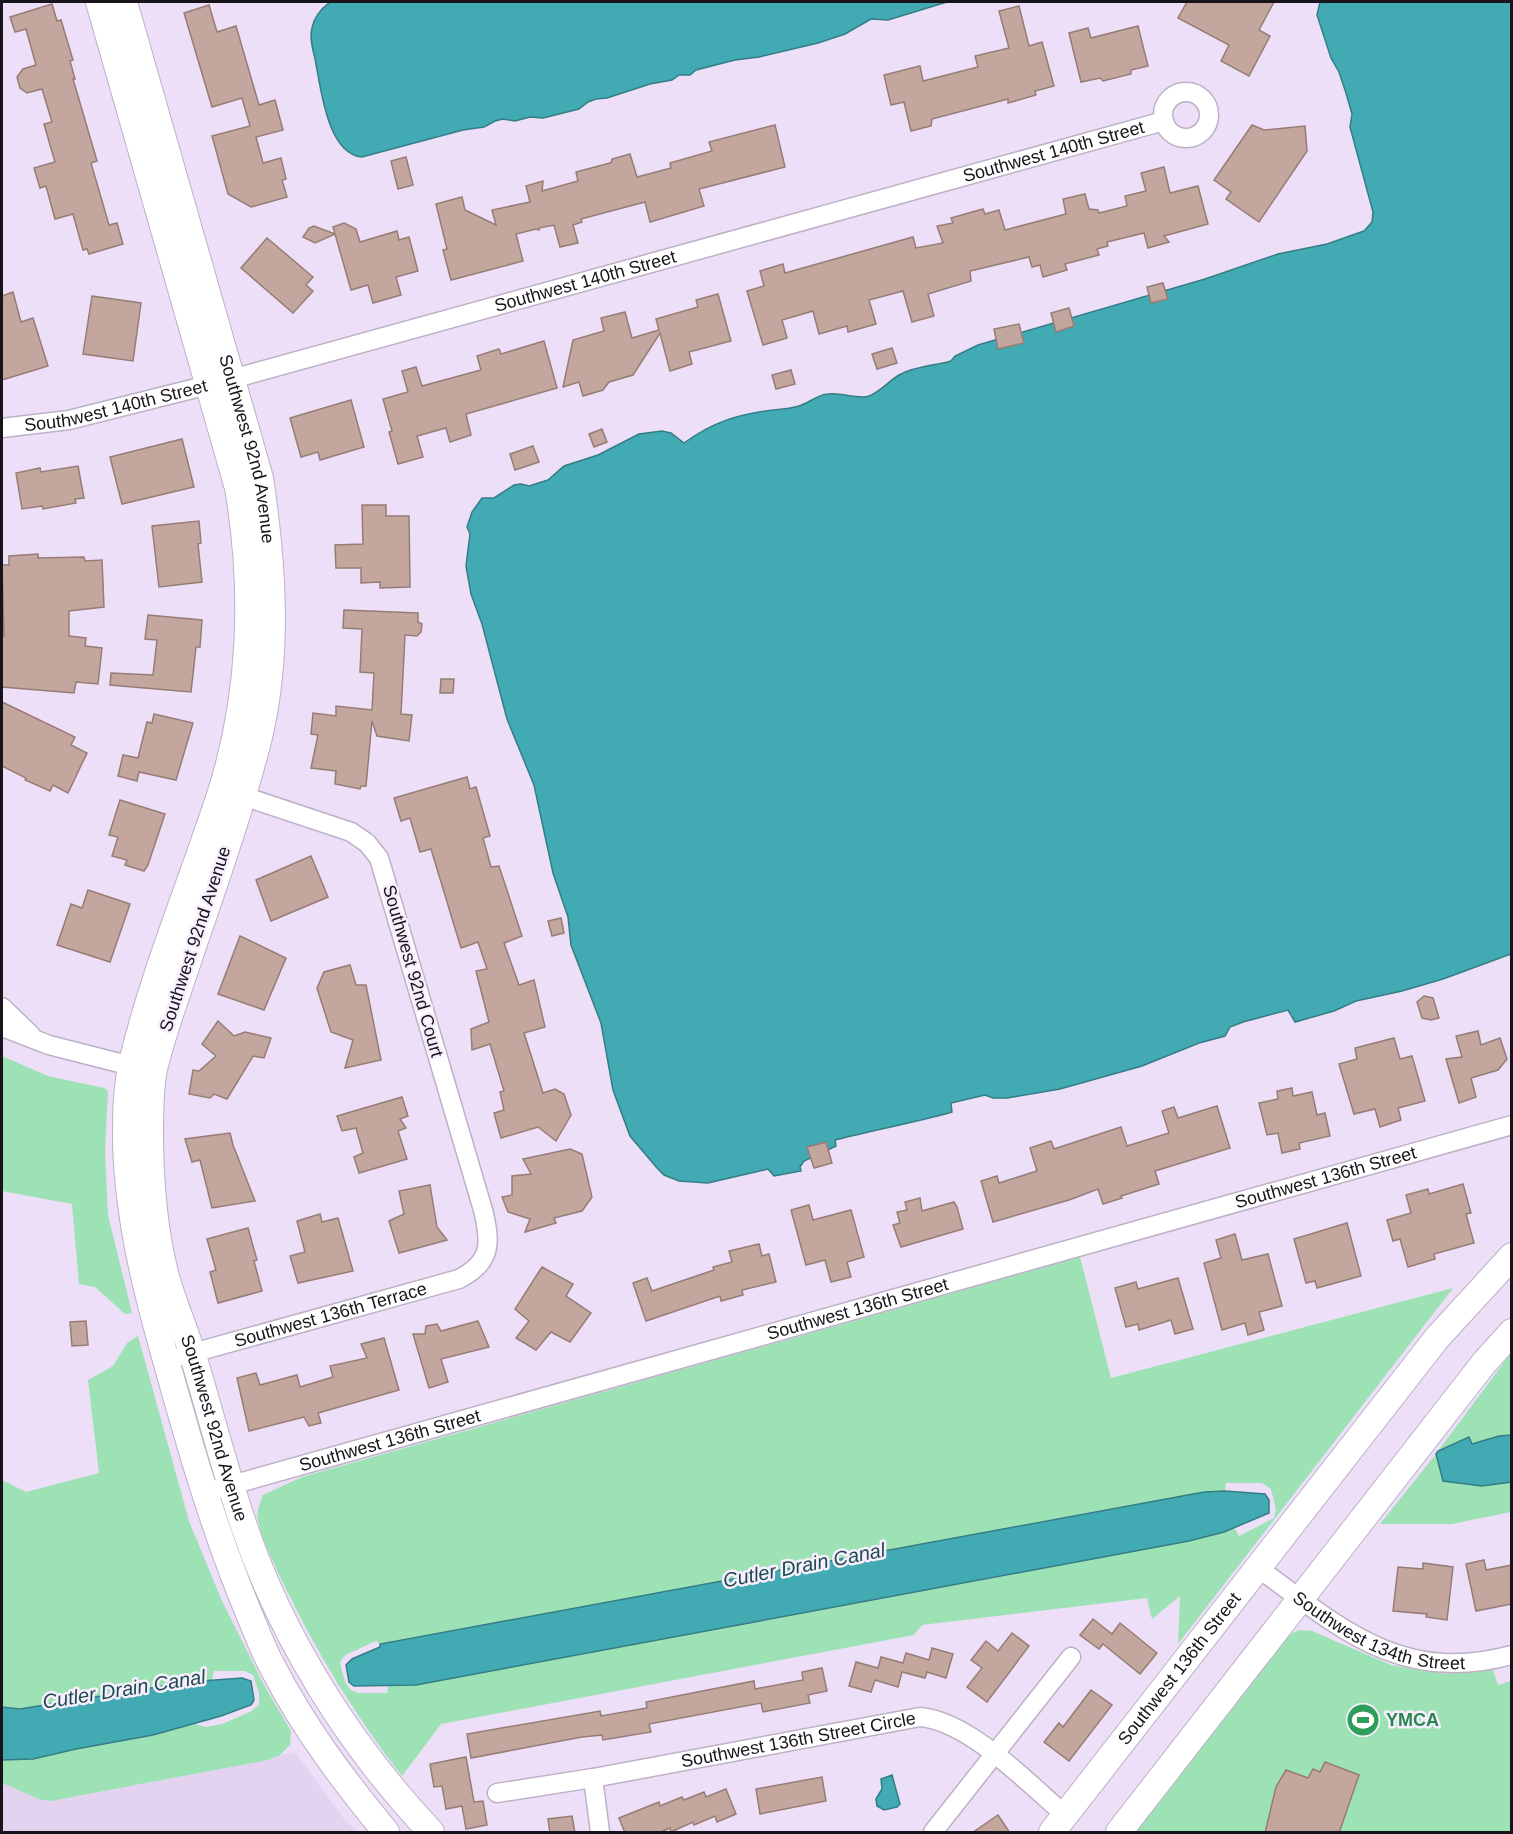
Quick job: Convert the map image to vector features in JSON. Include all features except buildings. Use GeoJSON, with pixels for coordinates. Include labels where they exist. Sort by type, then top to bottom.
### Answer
{"type":"FeatureCollection","features":[{"type":"Feature","properties":{"kind":"street","name":"Southwest 92nd Avenue"},"geometry":{"type":"LineString","coordinates":[[99,2],[221,381],[260,478],[267,528],[272,620],[271,662],[260,734],[232,792],[169,1018],[142,1069],[126,1117],[127,1177],[131,1214],[143,1276],[166,1361],[203,1493],[226,1558],[271,1665],[303,1720],[341,1777],[386,1833]]}},
{"type":"Feature","properties":{"kind":"street","name":"Southwest 92nd Avenue"},"geometry":{"type":"LineString","coordinates":[[124,2],[221,381]]}},
{"type":"Feature","properties":{"kind":"street","name":"Southwest 140th Street"},"geometry":{"type":"LineString","coordinates":[[2,429],[69,420],[221,381],[1164,121]]}},
{"type":"Feature","properties":{"kind":"street","name":"Southwest 92nd Court"},"geometry":{"type":"LineString","coordinates":[[232,792],[351,832],[368,843],[379,858],[483,1210],[488,1236],[487,1253]]}},
{"type":"Feature","properties":{"kind":"street"},"geometry":{"type":"LineString","coordinates":[[2,1007],[34,1038]]}},
{"type":"Feature","properties":{"kind":"street"},"geometry":{"type":"LineString","coordinates":[[2,1027],[49,1045],[142,1069]]}},
{"type":"Feature","properties":{"kind":"street","name":"Southwest 92nd Avenue"},"geometry":{"type":"LineString","coordinates":[[142,1069],[150,1112],[150,1177],[154,1216],[167,1278],[244,1527],[266,1582],[318,1682],[361,1749],[431,1833]]}},
{"type":"Feature","properties":{"kind":"street","name":"Southwest 136th Street"},"geometry":{"type":"LineString","coordinates":[[203,1493],[232,1487],[1512,1125]]}},
{"type":"Feature","properties":{"kind":"street","name":"Southwest 136th Terrace"},"geometry":{"type":"LineString","coordinates":[[166,1361],[459,1279],[478,1266],[487,1253]]}},
{"type":"Feature","properties":{"kind":"street","name":"Southwest 136th Street"},"geometry":{"type":"LineString","coordinates":[[1058,1824],[1437,1338],[1512,1256]]}},
{"type":"Feature","properties":{"kind":"street"},"geometry":{"type":"LineString","coordinates":[[1119,1833],[1484,1363],[1512,1332]]}},
{"type":"Feature","properties":{"kind":"street","name":"Southwest 134th Street"},"geometry":{"type":"LineString","coordinates":[[1257,1567],[1358,1639],[1377,1648],[1406,1658],[1451,1664],[1485,1661],[1512,1655]]}},
{"type":"Feature","properties":{"kind":"street"},"geometry":{"type":"LineString","coordinates":[[933,1833],[1071,1657]]}},
{"type":"Feature","properties":{"kind":"street","name":"Southwest 136th Street Circle"},"geometry":{"type":"LineString","coordinates":[[497,1793],[593,1778],[920,1716],[943,1721],[994,1753],[1058,1824]]}},
{"type":"Feature","properties":{"kind":"street"},"geometry":{"type":"LineString","coordinates":[[593,1778],[600,1833]]}},
{"type":"Feature","properties":{"kind":"shaded area"},"geometry":{"type":"Polygon","coordinates":[[[295,1752],[344,1819],[358,1832],[2,1832],[2,1783],[41,1800],[51,1801],[268,1760],[295,1752]]]}},
{"type":"Feature","properties":{"kind":"green space"},"geometry":{"type":"Polygon","coordinates":[[[2,1056],[48,1076],[104,1088],[108,1091],[105,1152],[108,1215],[132,1313],[125,1314],[95,1287],[79,1284],[72,1204],[2,1191],[2,1056]]]}},
{"type":"Feature","properties":{"kind":"green space"},"geometry":{"type":"Polygon","coordinates":[[[1080,1257],[1111,1378],[1453,1288],[1178,1644],[1180,1596],[1152,1619],[1147,1598],[922,1625],[914,1635],[441,1724],[402,1776],[353,1708],[324,1660],[284,1585],[260,1528],[258,1514],[263,1495],[302,1477],[1080,1257]],[[1226,1483],[1225,1491],[1204,1492],[380,1644],[376,1641],[345,1655],[340,1662],[349,1688],[359,1693],[387,1693],[388,1686],[416,1685],[1189,1541],[1234,1527],[1239,1536],[1274,1518],[1276,1509],[1271,1489],[1262,1483],[1226,1483]]]}},
{"type":"Feature","properties":{"kind":"green space"},"geometry":{"type":"Polygon","coordinates":[[[138,1336],[189,1521],[222,1601],[264,1685],[291,1731],[290,1745],[280,1755],[268,1760],[51,1801],[41,1800],[2,1783],[2,1760],[33,1759],[153,1735],[195,1724],[206,1727],[222,1724],[250,1712],[259,1705],[259,1693],[253,1675],[245,1671],[214,1671],[212,1680],[20,1709],[2,1707],[2,1480],[26,1492],[99,1473],[88,1380],[113,1366],[127,1343],[138,1336]]]}},
{"type":"Feature","properties":{"kind":"green space"},"geometry":{"type":"Polygon","coordinates":[[[1511,1353],[1511,1435],[1472,1444],[1469,1437],[1438,1451],[1511,1353]]]}},
{"type":"Feature","properties":{"kind":"green space"},"geometry":{"type":"Polygon","coordinates":[[[1436,1454],[1443,1481],[1482,1486],[1511,1482],[1511,1512],[1452,1524],[1380,1524],[1436,1454]]]}},
{"type":"Feature","properties":{"kind":"green space","name":"YMCA"},"geometry":{"type":"Polygon","coordinates":[[[1300,1630],[1312,1631],[1391,1665],[1445,1674],[1493,1670],[1498,1685],[1511,1681],[1511,1832],[1134,1832],[1283,1641],[1290,1634],[1300,1630]]]}},
{"type":"Feature","properties":{"kind":"water"},"geometry":{"type":"Polygon","coordinates":[[[330,2],[947,2],[888,20],[871,19],[845,34],[818,43],[696,70],[690,75],[679,75],[672,80],[596,99],[579,109],[543,118],[530,117],[515,121],[503,119],[484,127],[463,130],[362,157],[350,153],[341,145],[334,133],[324,104],[312,46],[313,24],[321,10],[330,2]]]}},
{"type":"Feature","properties":{"kind":"water"},"geometry":{"type":"Polygon","coordinates":[[[1320,2],[1511,2],[1511,954],[1443,979],[1356,1001],[1334,1011],[1295,1022],[1288,1010],[1243,1022],[1230,1027],[1225,1036],[1199,1043],[1142,1066],[1060,1089],[1007,1098],[993,1098],[985,1095],[951,1103],[952,1112],[835,1140],[836,1146],[804,1161],[800,1167],[801,1171],[774,1176],[768,1169],[708,1183],[679,1181],[664,1175],[630,1136],[613,1090],[601,1023],[571,945],[568,917],[553,873],[534,785],[507,719],[482,624],[471,594],[466,566],[470,534],[467,527],[472,512],[482,498],[494,498],[514,485],[529,486],[548,480],[564,466],[598,455],[639,434],[662,431],[671,433],[684,443],[716,424],[760,412],[800,406],[819,396],[839,394],[869,396],[905,372],[951,361],[955,356],[978,345],[1205,279],[1278,254],[1327,244],[1364,231],[1372,222],[1373,212],[1350,127],[1352,114],[1317,15],[1320,2]]]}},
{"type":"Feature","properties":{"kind":"water"},"geometry":{"type":"Polygon","coordinates":[[[1511,1435],[1511,1482],[1482,1486],[1443,1481],[1436,1454],[1438,1451],[1469,1437],[1472,1444],[1511,1435]]]}},
{"type":"Feature","properties":{"kind":"water"},"geometry":{"type":"Polygon","coordinates":[[[1204,1492],[1265,1494],[1269,1500],[1269,1513],[1224,1532],[1189,1541],[416,1685],[354,1686],[349,1682],[346,1665],[352,1659],[380,1647],[380,1644],[1204,1492]]]}},
{"type":"Feature","properties":{"kind":"water"},"geometry":{"type":"Polygon","coordinates":[[[242,1678],[251,1681],[254,1700],[251,1705],[221,1716],[153,1735],[33,1759],[2,1760],[2,1707],[20,1709],[188,1682],[242,1678]]]}},
{"type":"Feature","properties":{"kind":"water"},"geometry":{"type":"Polygon","coordinates":[[[892,1775],[900,1804],[884,1810],[877,1806],[876,1799],[882,1789],[881,1779],[892,1775]]]}},
{"type":"Feature","properties":{"kind":"place","name":"YMCA"},"geometry":{"type":"Point","coordinates":[1363,1720]}},
{"type":"Feature","properties":{"kind":"water label","name":"Cutler Drain Canal"},"geometry":{"type":"Point","coordinates":[804,1565]}},
{"type":"Feature","properties":{"kind":"water label","name":"Cutler Drain Canal"},"geometry":{"type":"Point","coordinates":[124,1689]}}]}
